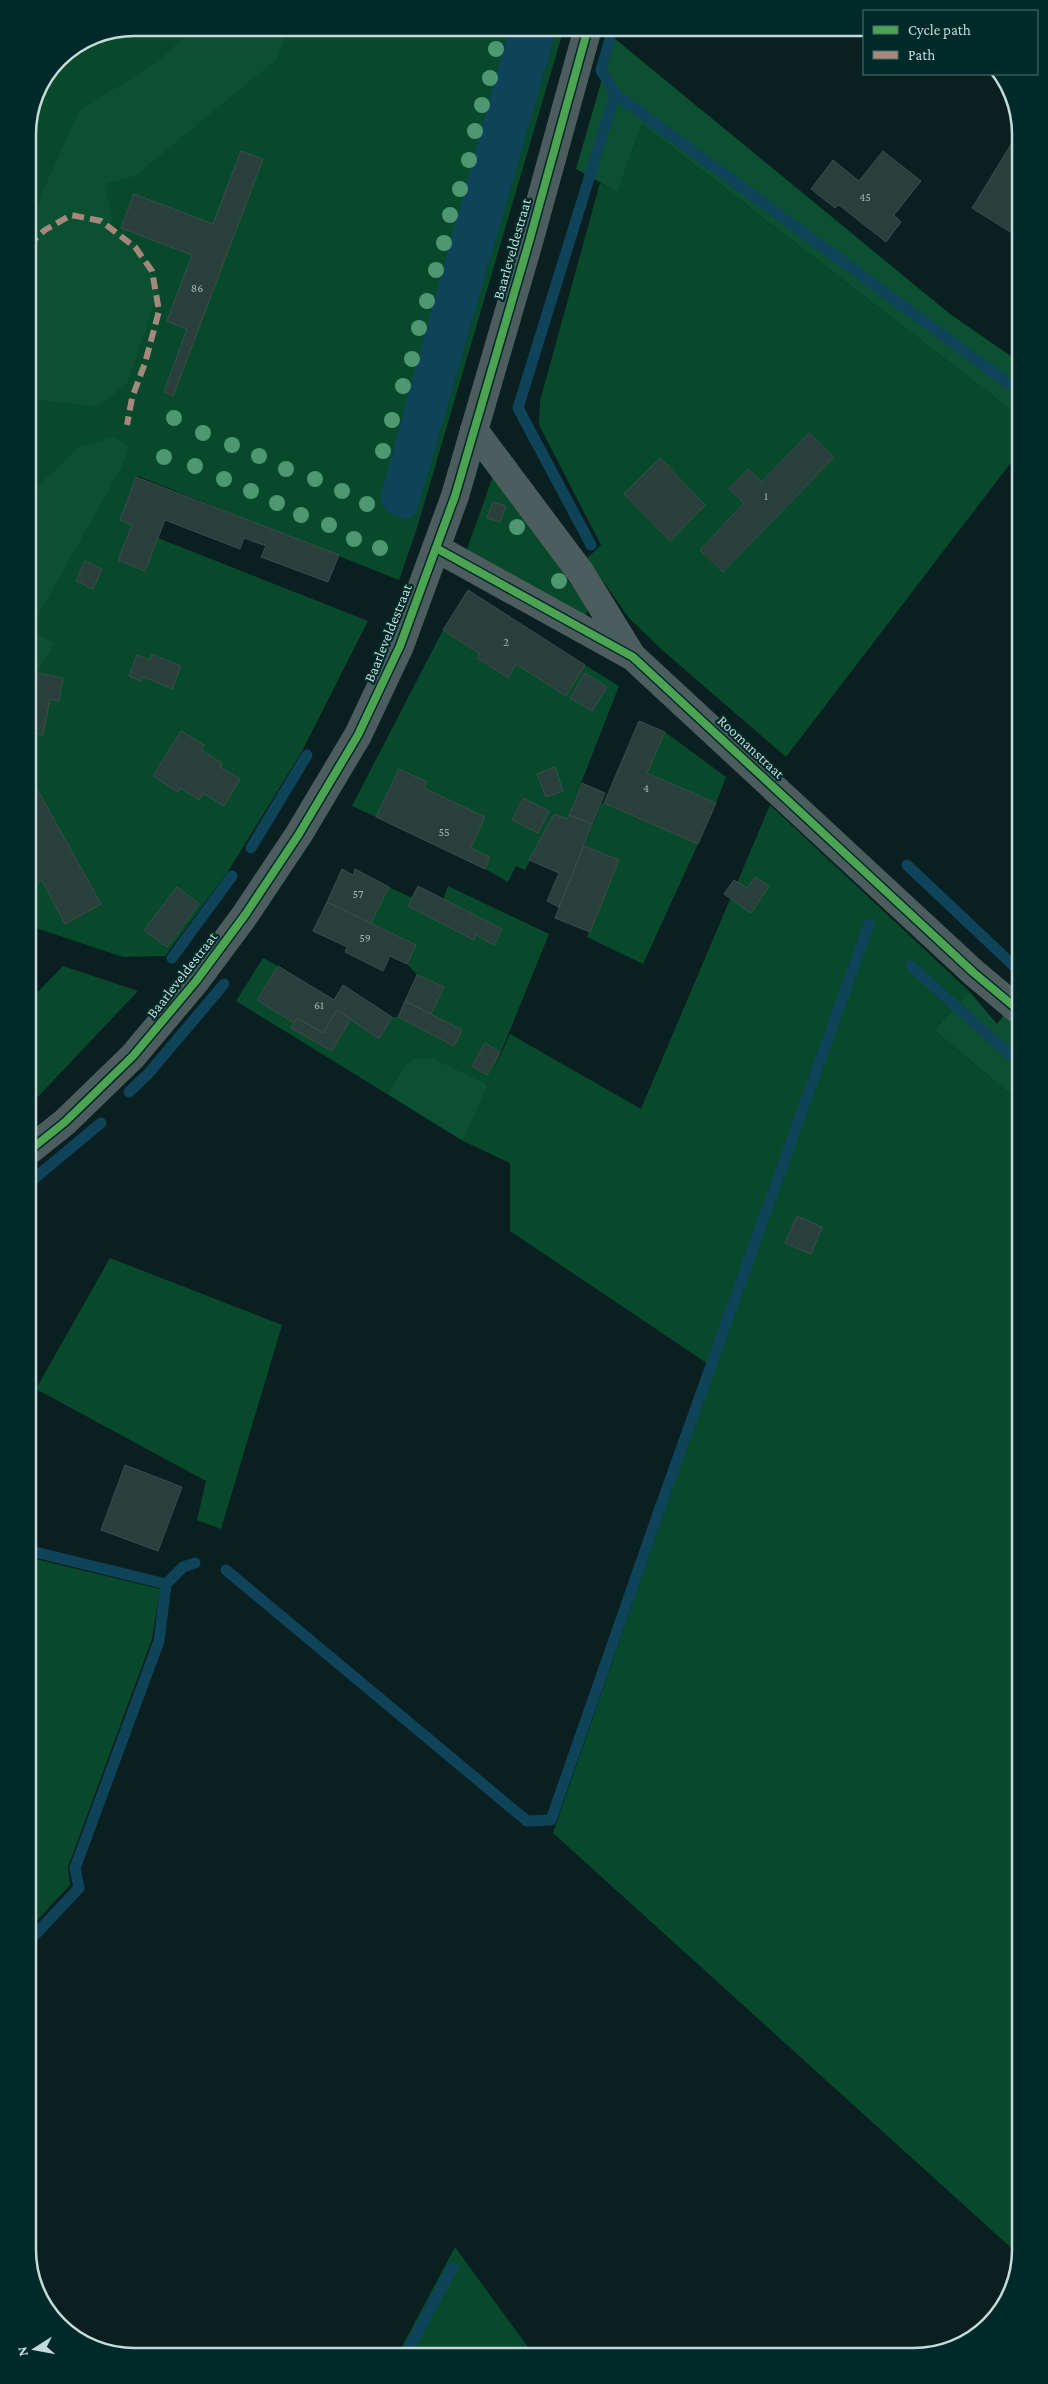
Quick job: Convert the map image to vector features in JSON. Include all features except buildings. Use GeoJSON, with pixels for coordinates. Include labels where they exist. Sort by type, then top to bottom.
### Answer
{"type":"FeatureCollection","features":[{"type":"Feature","properties":{"kind":"street","name":"Baarleveldestraat"},"geometry":{"type":"LineString","coordinates":[[36,1145],[65,1122],[133,1056],[196,981],[245,915],[300,834],[358,735],[400,646],[455,496],[586,36]]}},
{"type":"Feature","properties":{"kind":"street","name":"Roomanstraat"},"geometry":{"type":"LineString","coordinates":[[474,430],[581,573],[633,657]]}},
{"type":"Feature","properties":{"kind":"street","name":"Roomanstraat"},"geometry":{"type":"LineString","coordinates":[[436,548],[633,657],[974,972],[1012,1005]]}},
{"type":"Feature","properties":{"kind":"green space"},"geometry":{"type":"Polygon","coordinates":[[[185,36],[286,36],[277,59],[135,176],[105,184],[114,227],[142,249],[159,290],[128,382],[99,407],[36,399],[36,213],[42,192],[80,110],[156,63],[185,36]]]}},
{"type":"Feature","properties":{"kind":"green space"},"geometry":{"type":"Polygon","coordinates":[[[562,36],[417,528],[399,580],[138,476],[136,477],[120,520],[132,525],[118,560],[145,571],[158,538],[368,621],[301,753],[227,873],[165,956],[123,957],[36,928],[36,127],[46,91],[56,74],[74,56],[96,44],[121,37],[562,36]],[[153,654],[150,660],[138,655],[129,676],[141,681],[144,677],[172,689],[181,666],[153,654]]]}},
{"type":"Feature","properties":{"kind":"green space"},"geometry":{"type":"Polygon","coordinates":[[[614,38],[950,314],[1012,357],[1012,411],[642,124],[617,192],[576,169],[614,38]]]}},
{"type":"Feature","properties":{"kind":"green space"},"geometry":{"type":"Polygon","coordinates":[[[642,124],[1012,411],[1012,461],[786,757],[661,649],[629,618],[587,558],[601,545],[539,425],[540,401],[600,183],[617,191],[642,124]],[[809,433],[762,482],[748,469],[730,489],[744,503],[700,550],[723,572],[834,457],[809,433]],[[660,459],[624,494],[670,541],[705,505],[660,459]]]}},
{"type":"Feature","properties":{"kind":"green space"},"geometry":{"type":"Polygon","coordinates":[[[113,437],[130,447],[121,468],[36,619],[36,486],[79,447],[113,437]]]}},
{"type":"Feature","properties":{"kind":"green space"},"geometry":{"type":"Polygon","coordinates":[[[497,476],[588,609],[585,619],[467,549],[492,479],[497,476]]]}},
{"type":"Feature","properties":{"kind":"green space"},"geometry":{"type":"Polygon","coordinates":[[[443,630],[480,654],[478,659],[507,678],[516,664],[566,696],[585,665],[619,686],[567,819],[554,814],[525,870],[516,866],[508,882],[485,869],[490,857],[471,848],[485,817],[424,788],[426,782],[399,769],[376,817],[352,806],[443,630]],[[522,798],[512,820],[538,832],[548,811],[522,798]]]}},
{"type":"Feature","properties":{"kind":"green space"},"geometry":{"type":"Polygon","coordinates":[[[36,633],[55,643],[36,674],[36,633]]]}},
{"type":"Feature","properties":{"kind":"green space"},"geometry":{"type":"Polygon","coordinates":[[[665,732],[726,777],[716,803],[647,773],[665,732]]]}},
{"type":"Feature","properties":{"kind":"green space"},"geometry":{"type":"Polygon","coordinates":[[[604,803],[698,844],[643,964],[587,937],[619,860],[584,846],[601,804],[604,803]]]}},
{"type":"Feature","properties":{"kind":"green space"},"geometry":{"type":"Polygon","coordinates":[[[770,805],[970,992],[934,1030],[1012,1096],[1012,2249],[553,1833],[714,1368],[510,1231],[510,1163],[463,1141],[488,1084],[404,1067],[387,1094],[236,1001],[263,958],[278,966],[257,1000],[294,1023],[292,1028],[332,1051],[351,1019],[379,1038],[392,1017],[398,1017],[454,1046],[462,1030],[431,1014],[443,987],[417,975],[407,964],[416,945],[371,923],[389,887],[412,898],[408,906],[473,939],[476,935],[494,945],[501,929],[443,899],[448,886],[549,934],[493,1072],[510,1034],[641,1109],[770,805]],[[485,1043],[472,1066],[487,1075],[500,1052],[485,1043]]]}},
{"type":"Feature","properties":{"kind":"green space"},"geometry":{"type":"Polygon","coordinates":[[[63,966],[138,991],[36,1099],[36,994],[63,966]]]}},
{"type":"Feature","properties":{"kind":"green space"},"geometry":{"type":"Polygon","coordinates":[[[970,992],[997,1024],[1012,1004],[1012,1096],[934,1030],[970,992]]]}},
{"type":"Feature","properties":{"kind":"green space"},"geometry":{"type":"Polygon","coordinates":[[[414,1059],[434,1059],[488,1085],[463,1141],[387,1094],[404,1067],[414,1059]]]}},
{"type":"Feature","properties":{"kind":"green space"},"geometry":{"type":"Polygon","coordinates":[[[110,1258],[282,1325],[221,1529],[197,1520],[206,1481],[36,1389],[110,1258]]]}},
{"type":"Feature","properties":{"kind":"green space"},"geometry":{"type":"Polygon","coordinates":[[[36,1559],[160,1589],[152,1639],[68,1867],[70,1885],[36,1922],[36,1559]]]}},
{"type":"Feature","properties":{"kind":"green space"},"geometry":{"type":"Polygon","coordinates":[[[455,2247],[529,2348],[401,2348],[455,2247]]]}},
{"type":"Feature","properties":{"kind":"water"},"geometry":{"type":"Polygon","coordinates":[[[507,36],[555,36],[416,514],[405,520],[386,511],[380,498],[507,36]]]}},
{"type":"Feature","properties":{"kind":"waterway"},"geometry":{"type":"LineString","coordinates":[[610,39],[601,70],[615,94]]}},
{"type":"Feature","properties":{"kind":"waterway"},"geometry":{"type":"LineString","coordinates":[[591,545],[518,408],[615,94],[1012,386]]}},
{"type":"Feature","properties":{"kind":"waterway"},"geometry":{"type":"LineString","coordinates":[[251,848],[307,755]]}},
{"type":"Feature","properties":{"kind":"waterway"},"geometry":{"type":"LineString","coordinates":[[907,865],[1012,964]]}},
{"type":"Feature","properties":{"kind":"waterway"},"geometry":{"type":"LineString","coordinates":[[172,958],[232,876]]}},
{"type":"Feature","properties":{"kind":"waterway"},"geometry":{"type":"LineString","coordinates":[[226,1570],[527,1821],[551,1820],[660,1508],[869,924]]}},
{"type":"Feature","properties":{"kind":"waterway"},"geometry":{"type":"LineString","coordinates":[[911,966],[1012,1057]]}},
{"type":"Feature","properties":{"kind":"waterway"},"geometry":{"type":"LineString","coordinates":[[129,1092],[148,1074],[224,984]]}},
{"type":"Feature","properties":{"kind":"waterway"},"geometry":{"type":"LineString","coordinates":[[36,1177],[101,1123]]}},
{"type":"Feature","properties":{"kind":"waterway"},"geometry":{"type":"LineString","coordinates":[[36,1552],[166,1584],[183,1567],[195,1563]]}},
{"type":"Feature","properties":{"kind":"waterway"},"geometry":{"type":"LineString","coordinates":[[36,1934],[79,1888],[75,1868],[159,1641],[166,1584]]}},
{"type":"Feature","properties":{"kind":"waterway"},"geometry":{"type":"LineString","coordinates":[[409,2348],[453,2267]]}},
{"type":"Feature","properties":{"kind":"marked path"},"geometry":{"type":"LineString","coordinates":[[36,238],[45,230],[71,215],[101,221],[135,247],[152,271],[159,311],[145,363],[132,398],[127,425]]}},
{"type":"Feature","properties":{"kind":"cycle path"},"geometry":{"type":"LineString","coordinates":[[36,1145],[65,1122],[133,1056],[196,981],[245,915],[299,834],[358,735],[400,646],[455,496],[529,242],[586,36]]}},
{"type":"Feature","properties":{"kind":"cycle path"},"geometry":{"type":"LineString","coordinates":[[436,548],[633,657],[974,973],[1012,1005]]}}]}
